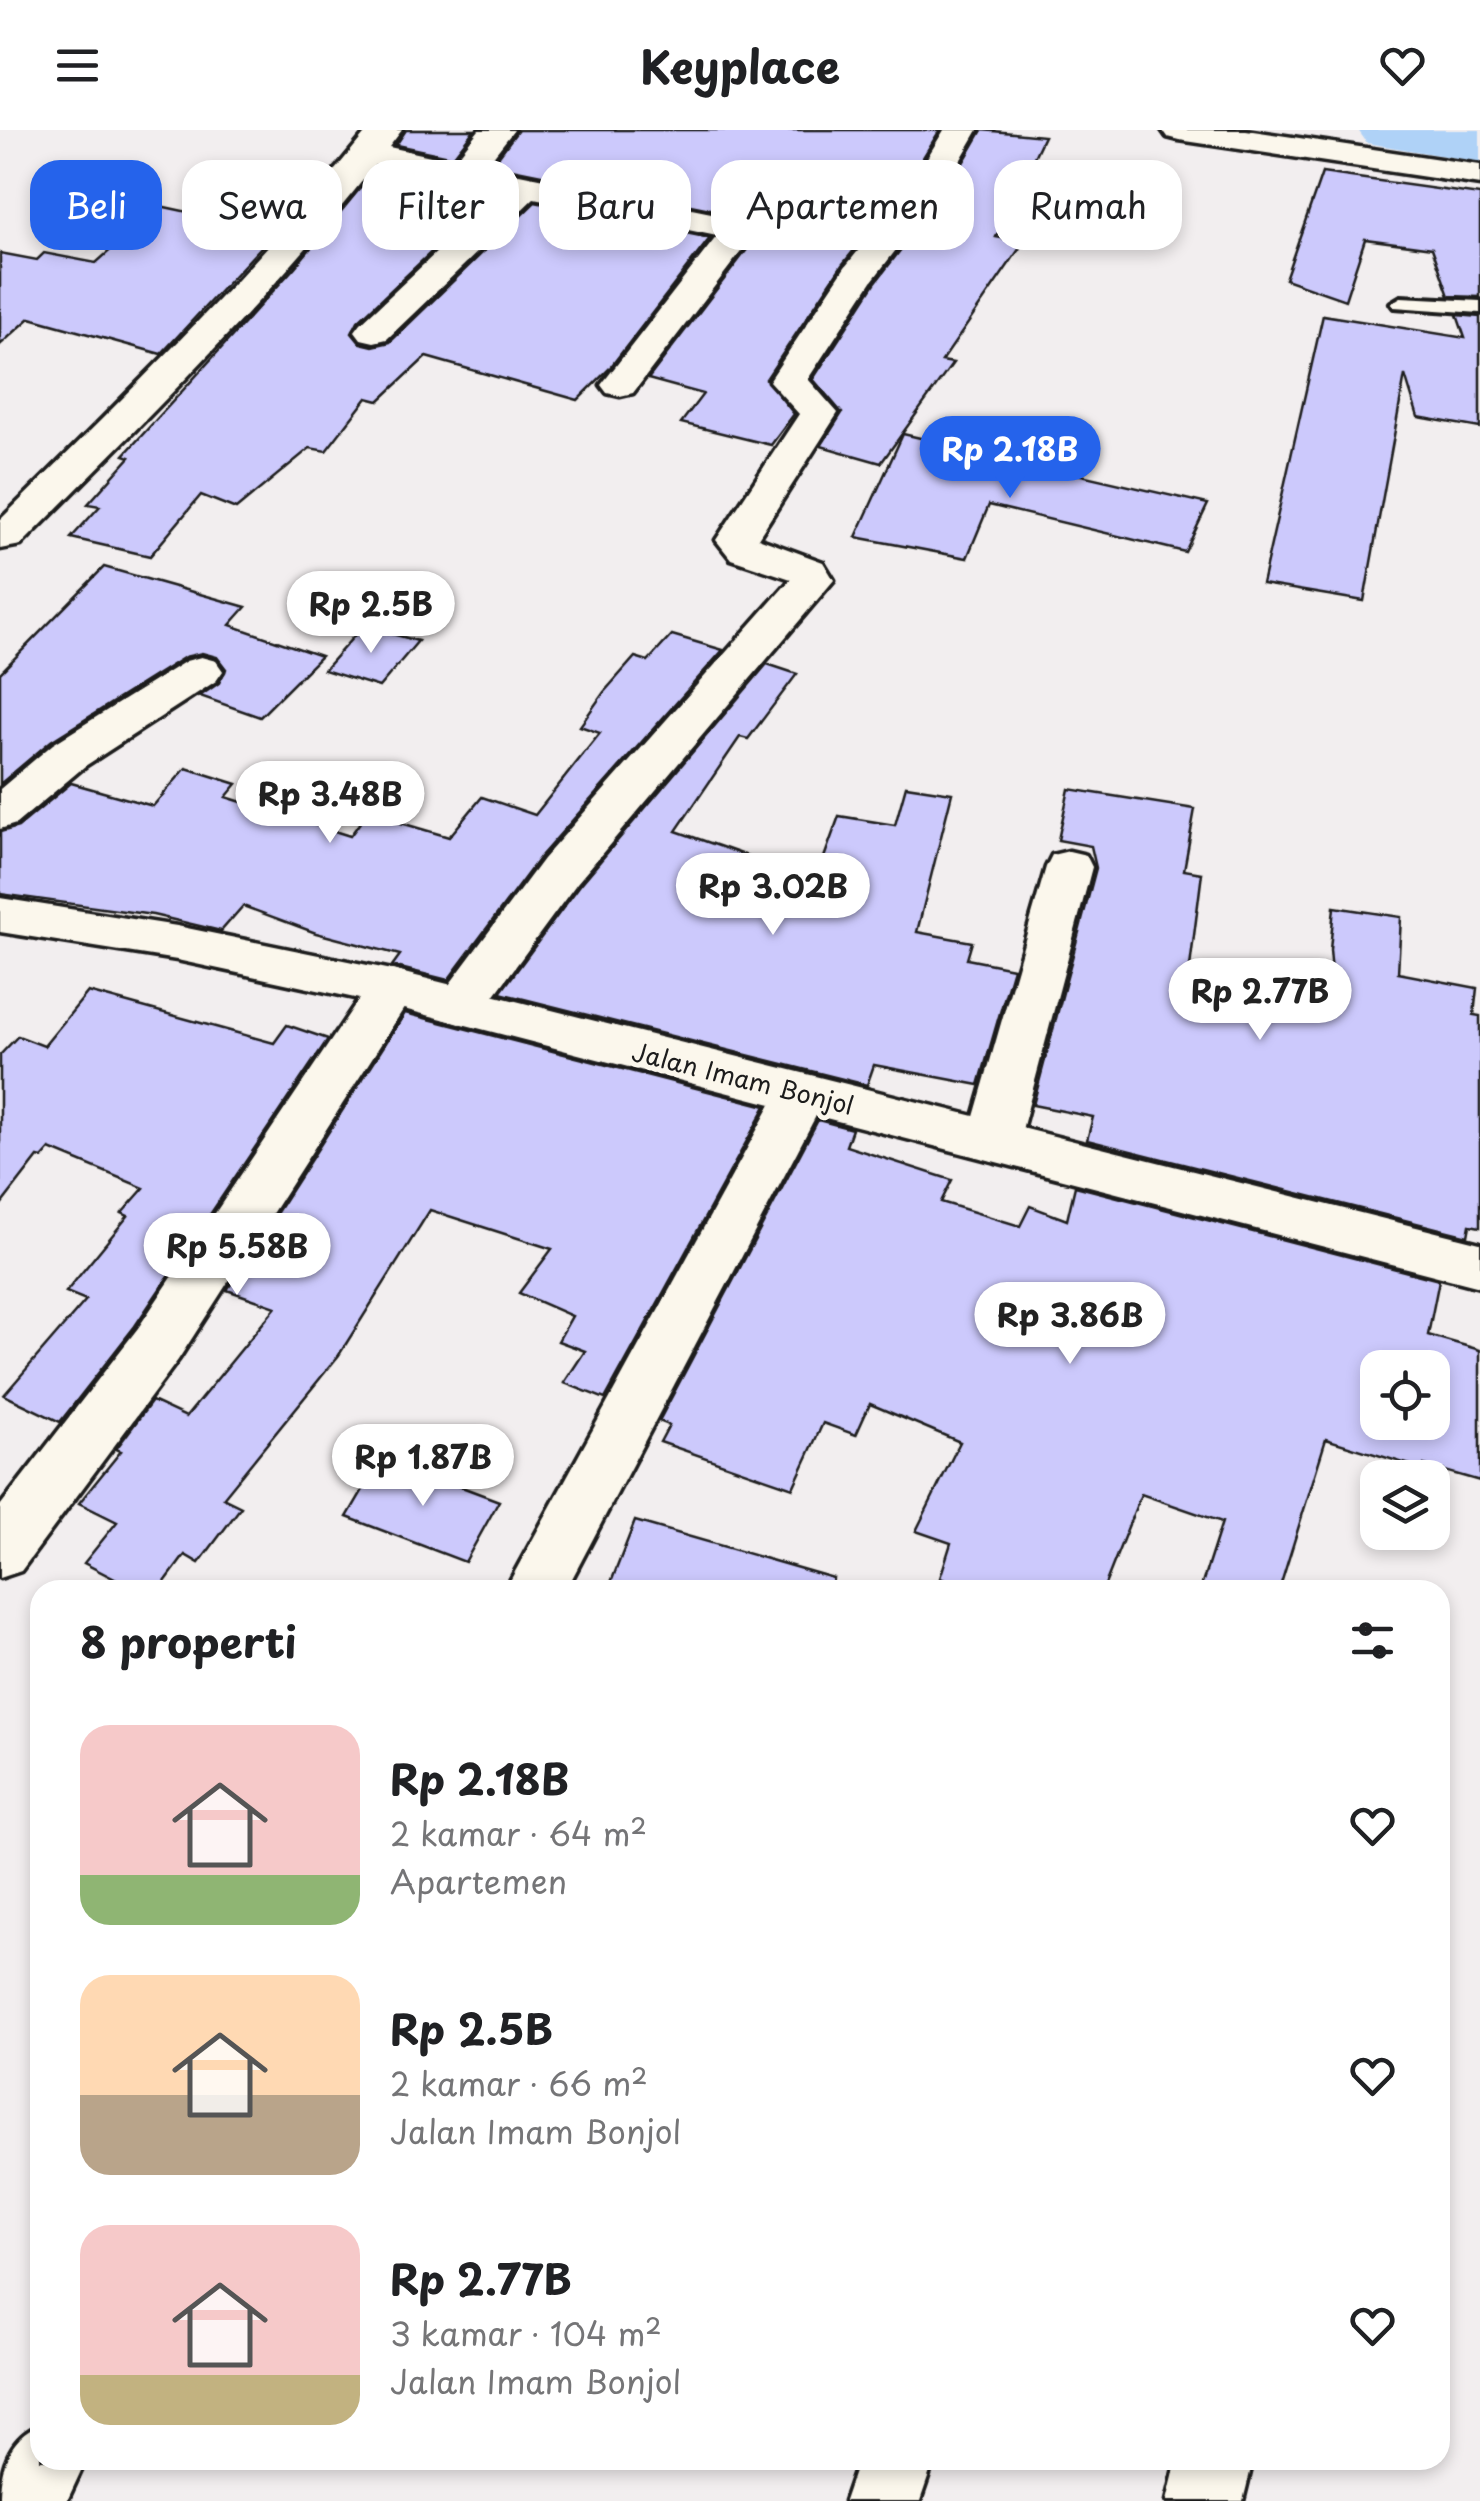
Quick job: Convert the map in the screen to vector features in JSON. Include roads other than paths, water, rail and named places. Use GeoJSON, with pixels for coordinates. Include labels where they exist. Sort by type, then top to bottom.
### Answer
{"type":"FeatureCollection","features":[{"type":"Feature","properties":{"kind":"street"},"geometry":{"type":"LineString","coordinates":[[472,160],[497,130]]}},
{"type":"Feature","properties":{"kind":"street"},"geometry":{"type":"LineString","coordinates":[[943,160],[961,130]]}},
{"type":"Feature","properties":{"kind":"street"},"geometry":{"type":"LineString","coordinates":[[1178,130],[1480,175]]}},
{"type":"Feature","properties":{"kind":"street"},"geometry":{"type":"LineString","coordinates":[[0,537],[20,523],[194,349],[304,232],[377,142],[433,160]]}},
{"type":"Feature","properties":{"kind":"street"},"geometry":{"type":"LineString","coordinates":[[519,182],[711,224]]}},
{"type":"Feature","properties":{"kind":"street"},"geometry":{"type":"LineString","coordinates":[[374,331],[462,252],[528,184]]}},
{"type":"Feature","properties":{"kind":"street"},"geometry":{"type":"LineString","coordinates":[[620,386],[725,250]]}},
{"type":"Feature","properties":{"kind":"street"},"geometry":{"type":"LineString","coordinates":[[460,1006],[584,843],[813,580],[808,571],[746,550],[736,540],[819,414],[788,381],[878,250]]}},
{"type":"Feature","properties":{"kind":"street"},"geometry":{"type":"LineString","coordinates":[[0,813],[69,755],[201,671]]}},
{"type":"Feature","properties":{"kind":"street"},"geometry":{"type":"LineString","coordinates":[[993,1141],[1070,867]]}},
{"type":"Feature","properties":{"kind":"street","name":"Jalan Imam Bonjol"},"geometry":{"type":"LineString","coordinates":[[0,915],[178,944],[392,988],[1480,1265]]}},
{"type":"Feature","properties":{"kind":"street"},"geometry":{"type":"LineString","coordinates":[[0,1552],[158,1344],[392,988]]}},
{"type":"Feature","properties":{"kind":"street"},"geometry":{"type":"LineString","coordinates":[[540,1580],[804,1094]]}},
{"type":"Feature","properties":{"kind":"street"},"geometry":{"type":"LineString","coordinates":[[26,2501],[43,2470]]}},
{"type":"Feature","properties":{"kind":"street"},"geometry":{"type":"LineString","coordinates":[[882,2501],[893,2470]]}},
{"type":"Feature","properties":{"kind":"street"},"geometry":{"type":"LineString","coordinates":[[1205,2501],[1213,2470]]}},
{"type":"Feature","properties":{"kind":"lane"},"geometry":{"type":"LineString","coordinates":[[1401,303],[1480,307]]}},
{"type":"Feature","properties":{"kind":"waterway"},"geometry":{"type":"LineString","coordinates":[[1388,130],[1480,144]]}}]}
